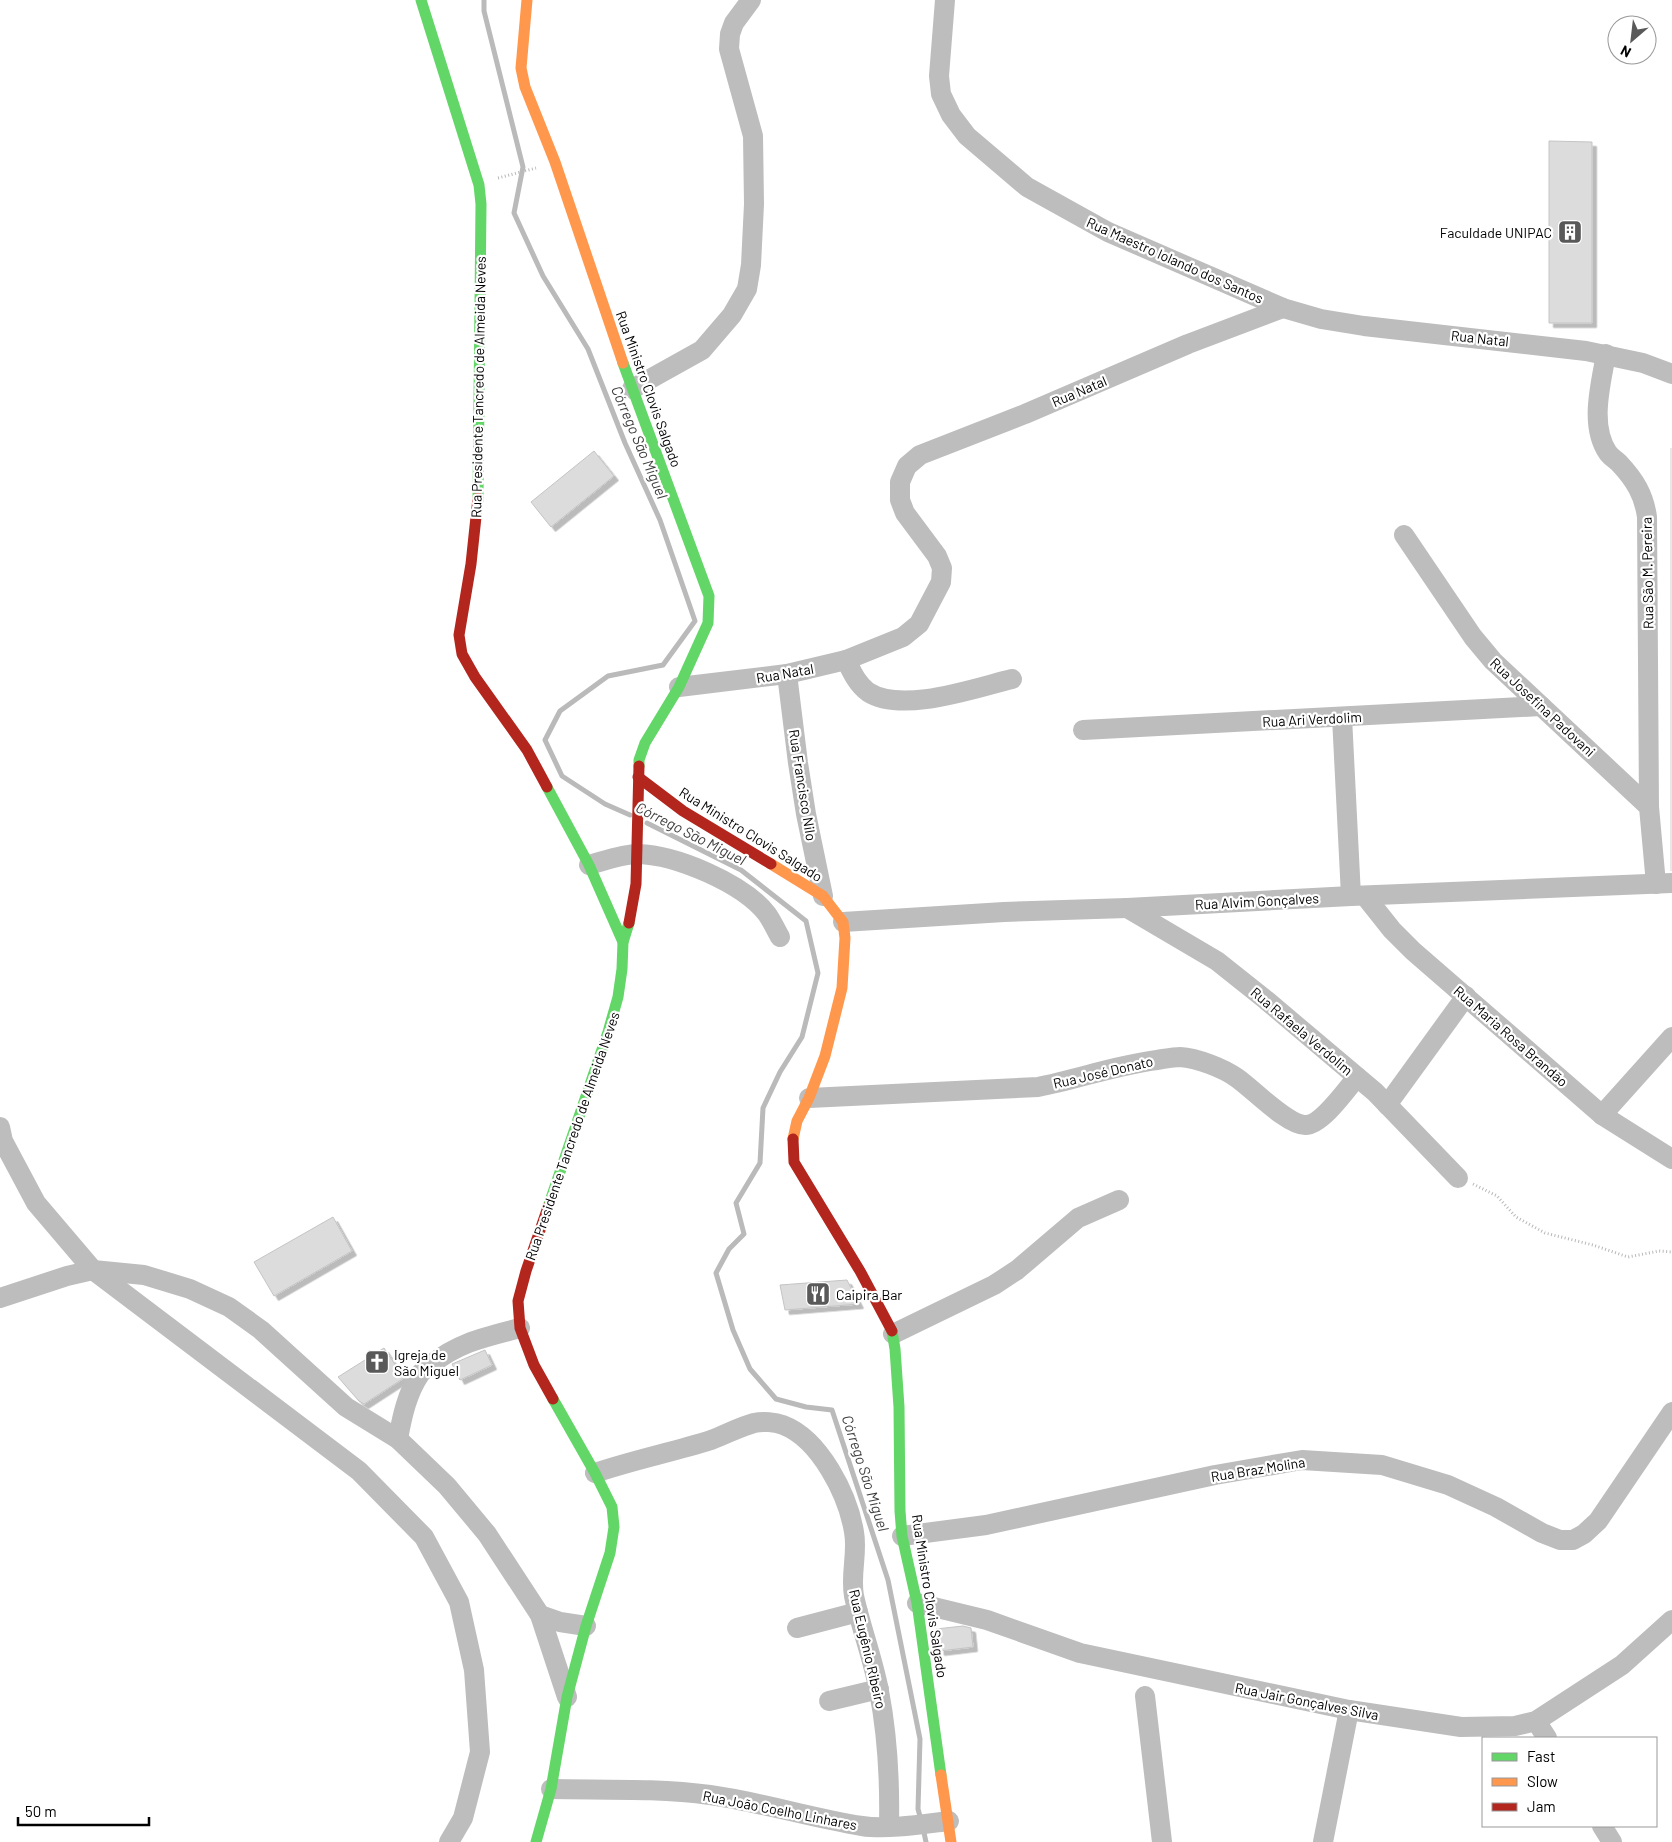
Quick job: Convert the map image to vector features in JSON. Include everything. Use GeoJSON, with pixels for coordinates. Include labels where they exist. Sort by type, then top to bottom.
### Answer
{"type":"FeatureCollection","features":[{"type":"Feature","properties":{"kind":"street","name":"Rua Presidente Tancredo de Almeida Neves"},"geometry":{"type":"LineString","coordinates":[[421,0],[479,185],[481,204],[478,497],[471,564],[459,635],[462,654],[475,677],[527,750],[589,865],[608,904],[623,942]]}},
{"type":"Feature","properties":{"kind":"street","name":"Rua Ministro Clovis Salgado"},"geometry":{"type":"LineString","coordinates":[[527,0],[521,68],[525,86],[555,162],[632,389],[709,596],[708,623],[679,687],[645,743],[639,760],[638,791]]}},
{"type":"Feature","properties":{"kind":"street"},"geometry":{"type":"LineString","coordinates":[[632,389],[702,350],[732,315],[747,289],[751,265],[754,204],[753,136],[729,49],[730,34],[734,23],[751,0]]}},
{"type":"Feature","properties":{"kind":"street","name":"Rua Maestro Iolando dos Santos"},"geometry":{"type":"LineString","coordinates":[[945,0],[939,76],[941,94],[951,115],[967,136],[1028,187],[1108,232],[1283,308]]}},
{"type":"Feature","properties":{"kind":"street","name":"Rua Natal"},"geometry":{"type":"LineString","coordinates":[[679,687],[788,674],[846,660],[903,637],[919,624],[941,582],[942,568],[937,556],[905,513],[900,500],[900,482],[907,466],[920,455],[1026,414],[1188,344],[1283,308],[1321,319],[1364,326],[1606,354],[1643,363],[1672,374]]}},
{"type":"Feature","properties":{"kind":"street","name":"Rua São M. Pereira"},"geometry":{"type":"LineString","coordinates":[[1606,354],[1597,408],[1601,438],[1608,453],[1638,485],[1645,502],[1647,518],[1649,807]]}},
{"type":"Feature","properties":{"kind":"street","name":"Rua Josefina Padovani"},"geometry":{"type":"LineString","coordinates":[[1404,535],[1472,637],[1493,661],[1649,807]]}},
{"type":"Feature","properties":{"kind":"street"},"geometry":{"type":"LineString","coordinates":[[846,660],[855,679],[868,692],[902,702],[932,698],[1012,679]]}},
{"type":"Feature","properties":{"kind":"street","name":"Rua Francisco Nilo"},"geometry":{"type":"LineString","coordinates":[[788,674],[806,814],[823,896]]}},
{"type":"Feature","properties":{"kind":"street","name":"Rua Ari Verdolim"},"geometry":{"type":"LineString","coordinates":[[1083,730],[1541,706]]}},
{"type":"Feature","properties":{"kind":"street"},"geometry":{"type":"LineString","coordinates":[[1342,717],[1358,896]]}},
{"type":"Feature","properties":{"kind":"street","name":"Rua Ministro Clovis Salgado"},"geometry":{"type":"LineString","coordinates":[[638,777],[683,811],[823,896],[843,922],[845,938],[842,988],[824,1056],[809,1098],[797,1121],[792,1141],[794,1162],[860,1271],[892,1334],[895,1349],[898,1407],[902,1536],[917,1603],[943,1822],[952,1842]]}},
{"type":"Feature","properties":{"kind":"street","name":"Rua Presidente Tancredo de Almeida Neves"},"geometry":{"type":"LineString","coordinates":[[536,1842],[551,1789],[567,1697],[586,1626],[610,1553],[614,1527],[612,1507],[534,1365],[520,1328],[518,1301],[618,998],[623,942],[633,905],[636,884],[638,791]]}},
{"type":"Feature","properties":{"kind":"street"},"geometry":{"type":"LineString","coordinates":[[1649,807],[1664,884]]}},
{"type":"Feature","properties":{"kind":"street"},"geometry":{"type":"LineString","coordinates":[[589,865],[637,849],[691,866],[724,880],[744,893],[767,914],[780,938]]}},
{"type":"Feature","properties":{"kind":"street","name":"Rua Alvim Gonçalves"},"geometry":{"type":"LineString","coordinates":[[843,922],[1004,912],[1664,884]]}},
{"type":"Feature","properties":{"kind":"street","name":"Rua Maria Rosa Brandão"},"geometry":{"type":"LineString","coordinates":[[1358,896],[1406,944],[1602,1115],[1672,1159]]}},
{"type":"Feature","properties":{"kind":"street","name":"Rua Rafaela Verdolim"},"geometry":{"type":"LineString","coordinates":[[1127,908],[1217,961],[1375,1092],[1458,1178]]}},
{"type":"Feature","properties":{"kind":"street"},"geometry":{"type":"LineString","coordinates":[[1388,1105],[1466,996]]}},
{"type":"Feature","properties":{"kind":"street"},"geometry":{"type":"LineString","coordinates":[[1602,1115],[1672,1037]]}},
{"type":"Feature","properties":{"kind":"street","name":"Rua José Donato"},"geometry":{"type":"LineString","coordinates":[[809,1098],[1038,1087],[1133,1063],[1180,1057],[1213,1066],[1236,1077],[1292,1121],[1304,1125],[1312,1124],[1322,1117],[1357,1077]]}},
{"type":"Feature","properties":{"kind":"street"},"geometry":{"type":"LineString","coordinates":[[0,1127],[3,1141],[36,1203],[93,1270],[359,1471],[424,1537],[459,1602],[474,1670],[480,1752],[464,1818],[450,1842]]}},
{"type":"Feature","properties":{"kind":"street"},"geometry":{"type":"LineString","coordinates":[[892,1334],[994,1285],[1017,1270],[1078,1218],[1119,1200]]}},
{"type":"Feature","properties":{"kind":"street"},"geometry":{"type":"LineString","coordinates":[[0,1298],[67,1276],[93,1270],[144,1275],[190,1289],[228,1307],[261,1330],[346,1407],[398,1439],[447,1486],[487,1534],[540,1615],[567,1697]]}},
{"type":"Feature","properties":{"kind":"street"},"geometry":{"type":"LineString","coordinates":[[398,1439],[404,1411],[412,1389],[421,1373],[446,1353],[472,1340],[520,1328]]}},
{"type":"Feature","properties":{"kind":"street","name":"Rua Braz Molina"},"geometry":{"type":"LineString","coordinates":[[902,1536],[986,1525],[1215,1475],[1302,1460],[1382,1466],[1448,1485],[1496,1507],[1542,1533],[1560,1540],[1573,1540],[1584,1534],[1598,1521],[1672,1412]]}},
{"type":"Feature","properties":{"kind":"street","name":"Rua Eugênio Ribeiro"},"geometry":{"type":"LineString","coordinates":[[595,1473],[626,1462],[712,1440],[754,1423],[769,1422],[784,1426],[806,1438],[842,1489],[855,1532],[852,1576],[858,1612],[879,1689],[887,1737],[894,1826]]}},
{"type":"Feature","properties":{"kind":"street","name":"Rua Jair Gonçalves Silva"},"geometry":{"type":"LineString","coordinates":[[917,1603],[987,1620],[1080,1652],[1350,1710],[1461,1728],[1515,1726],[1536,1721],[1622,1665],[1672,1620]]}},
{"type":"Feature","properties":{"kind":"street"},"geometry":{"type":"LineString","coordinates":[[797,1628],[858,1612]]}},
{"type":"Feature","properties":{"kind":"street"},"geometry":{"type":"LineString","coordinates":[[540,1615],[560,1622],[586,1626]]}},
{"type":"Feature","properties":{"kind":"street"},"geometry":{"type":"LineString","coordinates":[[829,1701],[879,1689]]}},
{"type":"Feature","properties":{"kind":"street"},"geometry":{"type":"LineString","coordinates":[[1145,1696],[1162,1842]]}},
{"type":"Feature","properties":{"kind":"street"},"geometry":{"type":"LineString","coordinates":[[1323,1842],[1350,1710]]}},
{"type":"Feature","properties":{"kind":"street"},"geometry":{"type":"LineString","coordinates":[[1536,1721],[1546,1737]]}},
{"type":"Feature","properties":{"kind":"street","name":"Rua João Coelho Linhares"},"geometry":{"type":"LineString","coordinates":[[551,1789],[671,1791],[707,1794],[745,1800],[864,1827],[943,1822]]}},
{"type":"Feature","properties":{"kind":"street"},"geometry":{"type":"LineString","coordinates":[[1603,1827],[1612,1842]]}},
{"type":"Feature","properties":{"kind":"path"},"geometry":{"type":"LineString","coordinates":[[496,179],[534,168]]}},
{"type":"Feature","properties":{"kind":"path"},"geometry":{"type":"LineString","coordinates":[[1458,1178],[1497,1196],[1516,1217],[1545,1232],[1628,1257],[1659,1251],[1672,1252]]}},
{"type":"Feature","properties":{"kind":"shaded area"},"geometry":{"type":"Polygon","coordinates":[[[1670,448],[1672,448],[1672,871],[1670,871],[1670,448]]]}},
{"type":"Feature","properties":{"kind":"building","name":"Faculdade UNIPAC"},"geometry":{"type":"Polygon","coordinates":[[[1549,141],[1592,142],[1592,323],[1549,323],[1549,141]]]}},
{"type":"Feature","properties":{"kind":"building"},"geometry":{"type":"Polygon","coordinates":[[[594,451],[614,476],[551,527],[531,502],[594,451]]]}},
{"type":"Feature","properties":{"kind":"building"},"geometry":{"type":"Polygon","coordinates":[[[333,1217],[352,1251],[274,1296],[254,1262],[333,1217]]]}},
{"type":"Feature","properties":{"kind":"building","name":"Caipira Bar"},"geometry":{"type":"Polygon","coordinates":[[[847,1280],[859,1304],[785,1310],[780,1285],[847,1280]]]}},
{"type":"Feature","properties":{"kind":"building","name":"Igreja de São Miguel"},"geometry":{"type":"Polygon","coordinates":[[[384,1348],[404,1378],[364,1404],[359,1401],[338,1377],[384,1348]]]}},
{"type":"Feature","properties":{"kind":"building"},"geometry":{"type":"Polygon","coordinates":[[[485,1350],[492,1365],[460,1380],[452,1364],[485,1350]]]}},
{"type":"Feature","properties":{"kind":"building"},"geometry":{"type":"Polygon","coordinates":[[[963,1626],[971,1628],[973,1647],[940,1651],[936,1629],[963,1626]]]}},
{"type":"Feature","properties":{"kind":"waterway","name":"Córrego São Miguel"},"geometry":{"type":"LineString","coordinates":[[484,0],[484,11],[523,167],[514,213],[543,276],[588,349],[625,443],[660,520],[695,621],[663,665],[608,676],[560,711],[545,740],[562,776],[605,804],[630,815]]}},
{"type":"Feature","properties":{"kind":"waterway","name":"Córrego São Miguel"},"geometry":{"type":"LineString","coordinates":[[647,823],[741,870],[806,921],[818,973],[802,1037],[780,1072],[763,1108],[760,1163],[736,1203],[744,1234],[729,1249],[716,1273],[733,1330],[750,1369],[776,1399],[806,1407],[832,1410],[888,1580],[920,1739],[918,1809],[921,1820]]}},
{"type":"Feature","properties":{"kind":"waterway","name":"Córrego São Miguel"},"geometry":{"type":"LineString","coordinates":[[923,1828],[926,1842]]}},
{"type":"Feature","properties":{"kind":"traffic: fast"},"geometry":{"type":"LineString","coordinates":[[421,0],[479,185],[481,204],[478,498]]}},
{"type":"Feature","properties":{"kind":"traffic: fast"},"geometry":{"type":"LineString","coordinates":[[623,363],[709,596],[708,623],[679,687],[645,743],[639,760],[639,766]]}},
{"type":"Feature","properties":{"kind":"traffic: fast"},"geometry":{"type":"LineString","coordinates":[[547,787],[589,865],[623,942]]}},
{"type":"Feature","properties":{"kind":"traffic: fast"},"geometry":{"type":"LineString","coordinates":[[548,1207],[608,1032],[618,997],[623,942],[629,923]]}},
{"type":"Feature","properties":{"kind":"traffic: fast"},"geometry":{"type":"LineString","coordinates":[[892,1331],[899,1407],[902,1536],[917,1603],[941,1775]]}},
{"type":"Feature","properties":{"kind":"traffic: fast"},"geometry":{"type":"LineString","coordinates":[[536,1842],[551,1789],[567,1697],[586,1626],[610,1553],[614,1527],[612,1507],[553,1399]]}},
{"type":"Feature","properties":{"kind":"traffic: slow"},"geometry":{"type":"LineString","coordinates":[[527,0],[521,68],[525,87],[555,162],[623,363]]}},
{"type":"Feature","properties":{"kind":"traffic: slow"},"geometry":{"type":"LineString","coordinates":[[771,864],[823,896],[843,922],[845,938],[842,988],[825,1056],[809,1098],[797,1121],[793,1139]]}},
{"type":"Feature","properties":{"kind":"traffic: slow"},"geometry":{"type":"LineString","coordinates":[[941,1775],[951,1842]]}},
{"type":"Feature","properties":{"kind":"traffic: jam"},"geometry":{"type":"LineString","coordinates":[[478,498],[471,564],[459,635],[462,654],[475,677],[527,750],[547,787]]}},
{"type":"Feature","properties":{"kind":"traffic: jam"},"geometry":{"type":"LineString","coordinates":[[629,923],[636,884],[639,766]]}},
{"type":"Feature","properties":{"kind":"traffic: jam"},"geometry":{"type":"LineString","coordinates":[[638,777],[683,811],[771,864]]}},
{"type":"Feature","properties":{"kind":"traffic: jam"},"geometry":{"type":"LineString","coordinates":[[793,1139],[794,1162],[860,1271],[892,1331]]}},
{"type":"Feature","properties":{"kind":"traffic: jam"},"geometry":{"type":"LineString","coordinates":[[548,1207],[518,1301],[520,1328],[534,1365],[553,1399]]}},
{"type":"Feature","properties":{"kind":"place","name":"Faculdade UNIPAC"},"geometry":{"type":"Point","coordinates":[1570,232]}},
{"type":"Feature","properties":{"kind":"place","name":"Caipira Bar"},"geometry":{"type":"Point","coordinates":[818,1294]}},
{"type":"Feature","properties":{"kind":"place","name":"Igreja de São Miguel"},"geometry":{"type":"Point","coordinates":[377,1362]}}]}
